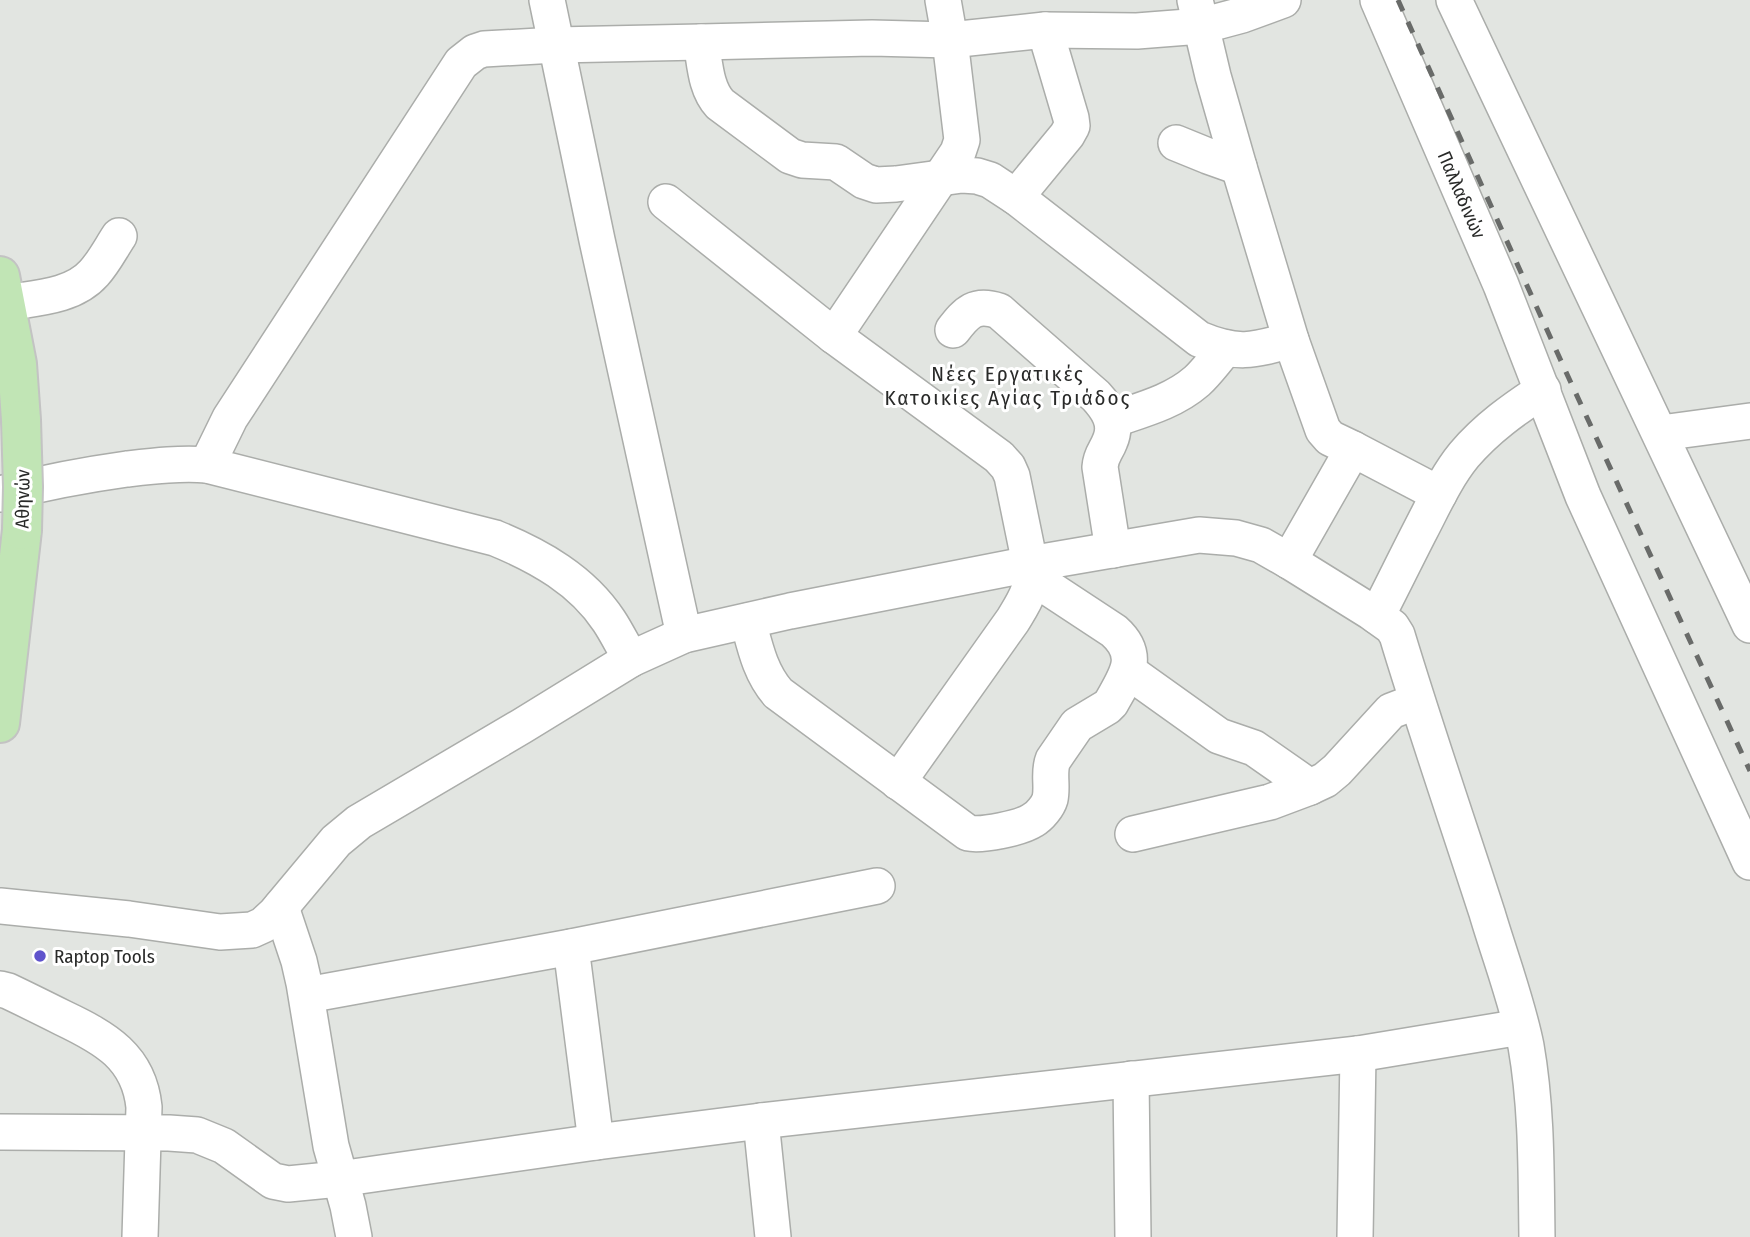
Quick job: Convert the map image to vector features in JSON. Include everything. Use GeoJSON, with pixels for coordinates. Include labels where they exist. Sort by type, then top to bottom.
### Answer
{"type":"FeatureCollection","features":[{"type":"Feature","properties":{"kind":"main road","name":"Αθηνών"},"geometry":{"type":"LineString","coordinates":[[0,723],[22,530],[23,487],[22,420],[17,364],[3,289]]}},
{"type":"Feature","properties":{"kind":"street"},"geometry":{"type":"LineString","coordinates":[[547,0],[684,635]]}},
{"type":"Feature","properties":{"kind":"street"},"geometry":{"type":"LineString","coordinates":[[834,336],[958,152],[962,140],[943,0]]}},
{"type":"Feature","properties":{"kind":"street"},"geometry":{"type":"LineString","coordinates":[[208,466],[230,418],[461,63],[475,52],[484,49],[556,45],[872,38],[950,40],[1045,30],[1136,31],[1198,13],[1242,15],[1283,0]]}},
{"type":"Feature","properties":{"kind":"street","name":"Παλλαδινών"},"geometry":{"type":"LineString","coordinates":[[1378,0],[1496,273],[1583,496],[1750,862]]}},
{"type":"Feature","properties":{"kind":"street"},"geometry":{"type":"LineString","coordinates":[[1454,0],[1750,625]]}},
{"type":"Feature","properties":{"kind":"street"},"geometry":{"type":"LineString","coordinates":[[1198,13],[1239,167],[1291,340],[1323,430],[1330,438],[1439,494]]}},
{"type":"Feature","properties":{"kind":"street"},"geometry":{"type":"LineString","coordinates":[[1016,197],[1072,126],[1045,30]]}},
{"type":"Feature","properties":{"kind":"street"},"geometry":{"type":"LineString","coordinates":[[701,42],[714,98],[790,156],[802,160],[836,162],[864,181],[876,185],[962,174],[990,180],[1016,197],[1199,339],[1238,350],[1259,349],[1291,340]]}},
{"type":"Feature","properties":{"kind":"street"},"geometry":{"type":"LineString","coordinates":[[1176,143],[1239,167]]}},
{"type":"Feature","properties":{"kind":"street"},"geometry":{"type":"LineString","coordinates":[[666,202],[834,336],[1005,462],[1012,476],[1031,571],[1029,591],[1013,620],[898,782]]}},
{"type":"Feature","properties":{"kind":"street"},"geometry":{"type":"LineString","coordinates":[[3,289],[60,293],[79,286],[94,274],[119,236]]}},
{"type":"Feature","properties":{"kind":"street"},"geometry":{"type":"LineString","coordinates":[[953,330],[964,316],[976,309],[988,307],[999,311],[1107,408],[1113,431],[1101,457],[1100,467],[1113,550]]}},
{"type":"Feature","properties":{"kind":"street"},"geometry":{"type":"LineString","coordinates":[[1112,420],[1179,394],[1196,382],[1226,348]]}},
{"type":"Feature","properties":{"kind":"street"},"geometry":{"type":"LineString","coordinates":[[1377,616],[1454,468],[1481,436],[1510,411],[1543,390]]}},
{"type":"Feature","properties":{"kind":"street"},"geometry":{"type":"LineString","coordinates":[[1661,433],[1750,421]]}},
{"type":"Feature","properties":{"kind":"street"},"geometry":{"type":"LineString","coordinates":[[1289,561],[1353,449]]}},
{"type":"Feature","properties":{"kind":"street"},"geometry":{"type":"LineString","coordinates":[[0,494],[117,471],[172,464],[208,466],[495,538],[528,551],[584,591],[608,619],[631,659]]}},
{"type":"Feature","properties":{"kind":"street"},"geometry":{"type":"LineString","coordinates":[[0,906],[228,932],[256,929],[281,907],[336,841],[359,822],[631,659],[684,635],[790,611],[1031,571],[1113,550],[1199,535],[1236,538],[1261,545],[1289,561],[1377,616],[1392,627],[1397,635],[1521,1027],[1530,1073],[1535,1136],[1537,1237]]}},
{"type":"Feature","properties":{"kind":"street"},"geometry":{"type":"LineString","coordinates":[[748,621],[757,659],[771,686],[778,693],[968,833],[986,833],[1031,821],[1040,815],[1050,802],[1053,760],[1077,725],[1111,703],[1128,671],[1130,659],[1123,640],[1031,571]]}},
{"type":"Feature","properties":{"kind":"street"},"geometry":{"type":"LineString","coordinates":[[1128,671],[1219,736],[1254,748],[1310,787]]}},
{"type":"Feature","properties":{"kind":"street"},"geometry":{"type":"LineString","coordinates":[[1133,834],[1270,802],[1325,780],[1391,710],[1417,701]]}},
{"type":"Feature","properties":{"kind":"street"},"geometry":{"type":"LineString","coordinates":[[307,995],[571,947],[877,886]]}},
{"type":"Feature","properties":{"kind":"street"},"geometry":{"type":"LineString","coordinates":[[281,907],[307,995],[331,1146],[354,1237]]}},
{"type":"Feature","properties":{"kind":"street"},"geometry":{"type":"LineString","coordinates":[[571,947],[596,1142]]}},
{"type":"Feature","properties":{"kind":"street"},"geometry":{"type":"LineString","coordinates":[[0,989],[97,1035],[119,1053],[135,1073],[144,1107],[140,1237]]}},
{"type":"Feature","properties":{"kind":"street"},"geometry":{"type":"LineString","coordinates":[[0,1132],[188,1133],[224,1146],[260,1173],[280,1184],[293,1184],[761,1121],[1358,1054],[1521,1027]]}},
{"type":"Feature","properties":{"kind":"street"},"geometry":{"type":"LineString","coordinates":[[1355,1237],[1358,1054]]}},
{"type":"Feature","properties":{"kind":"street"},"geometry":{"type":"LineString","coordinates":[[1131,1079],[1133,1237]]}},
{"type":"Feature","properties":{"kind":"street"},"geometry":{"type":"LineString","coordinates":[[761,1121],[773,1237]]}},
{"type":"Feature","properties":{"kind":"railway"},"geometry":{"type":"LineString","coordinates":[[1398,0],[1750,771]]}},
{"type":"Feature","properties":{"kind":"place","name":"Raptop Tools"},"geometry":{"type":"Point","coordinates":[40,956]}},
{"type":"Feature","properties":{"kind":"district","name":"Νέες Εργατικές Κατοικίες Αγίας Τριάδος"},"geometry":{"type":"Point","coordinates":[1008,386]}}]}
